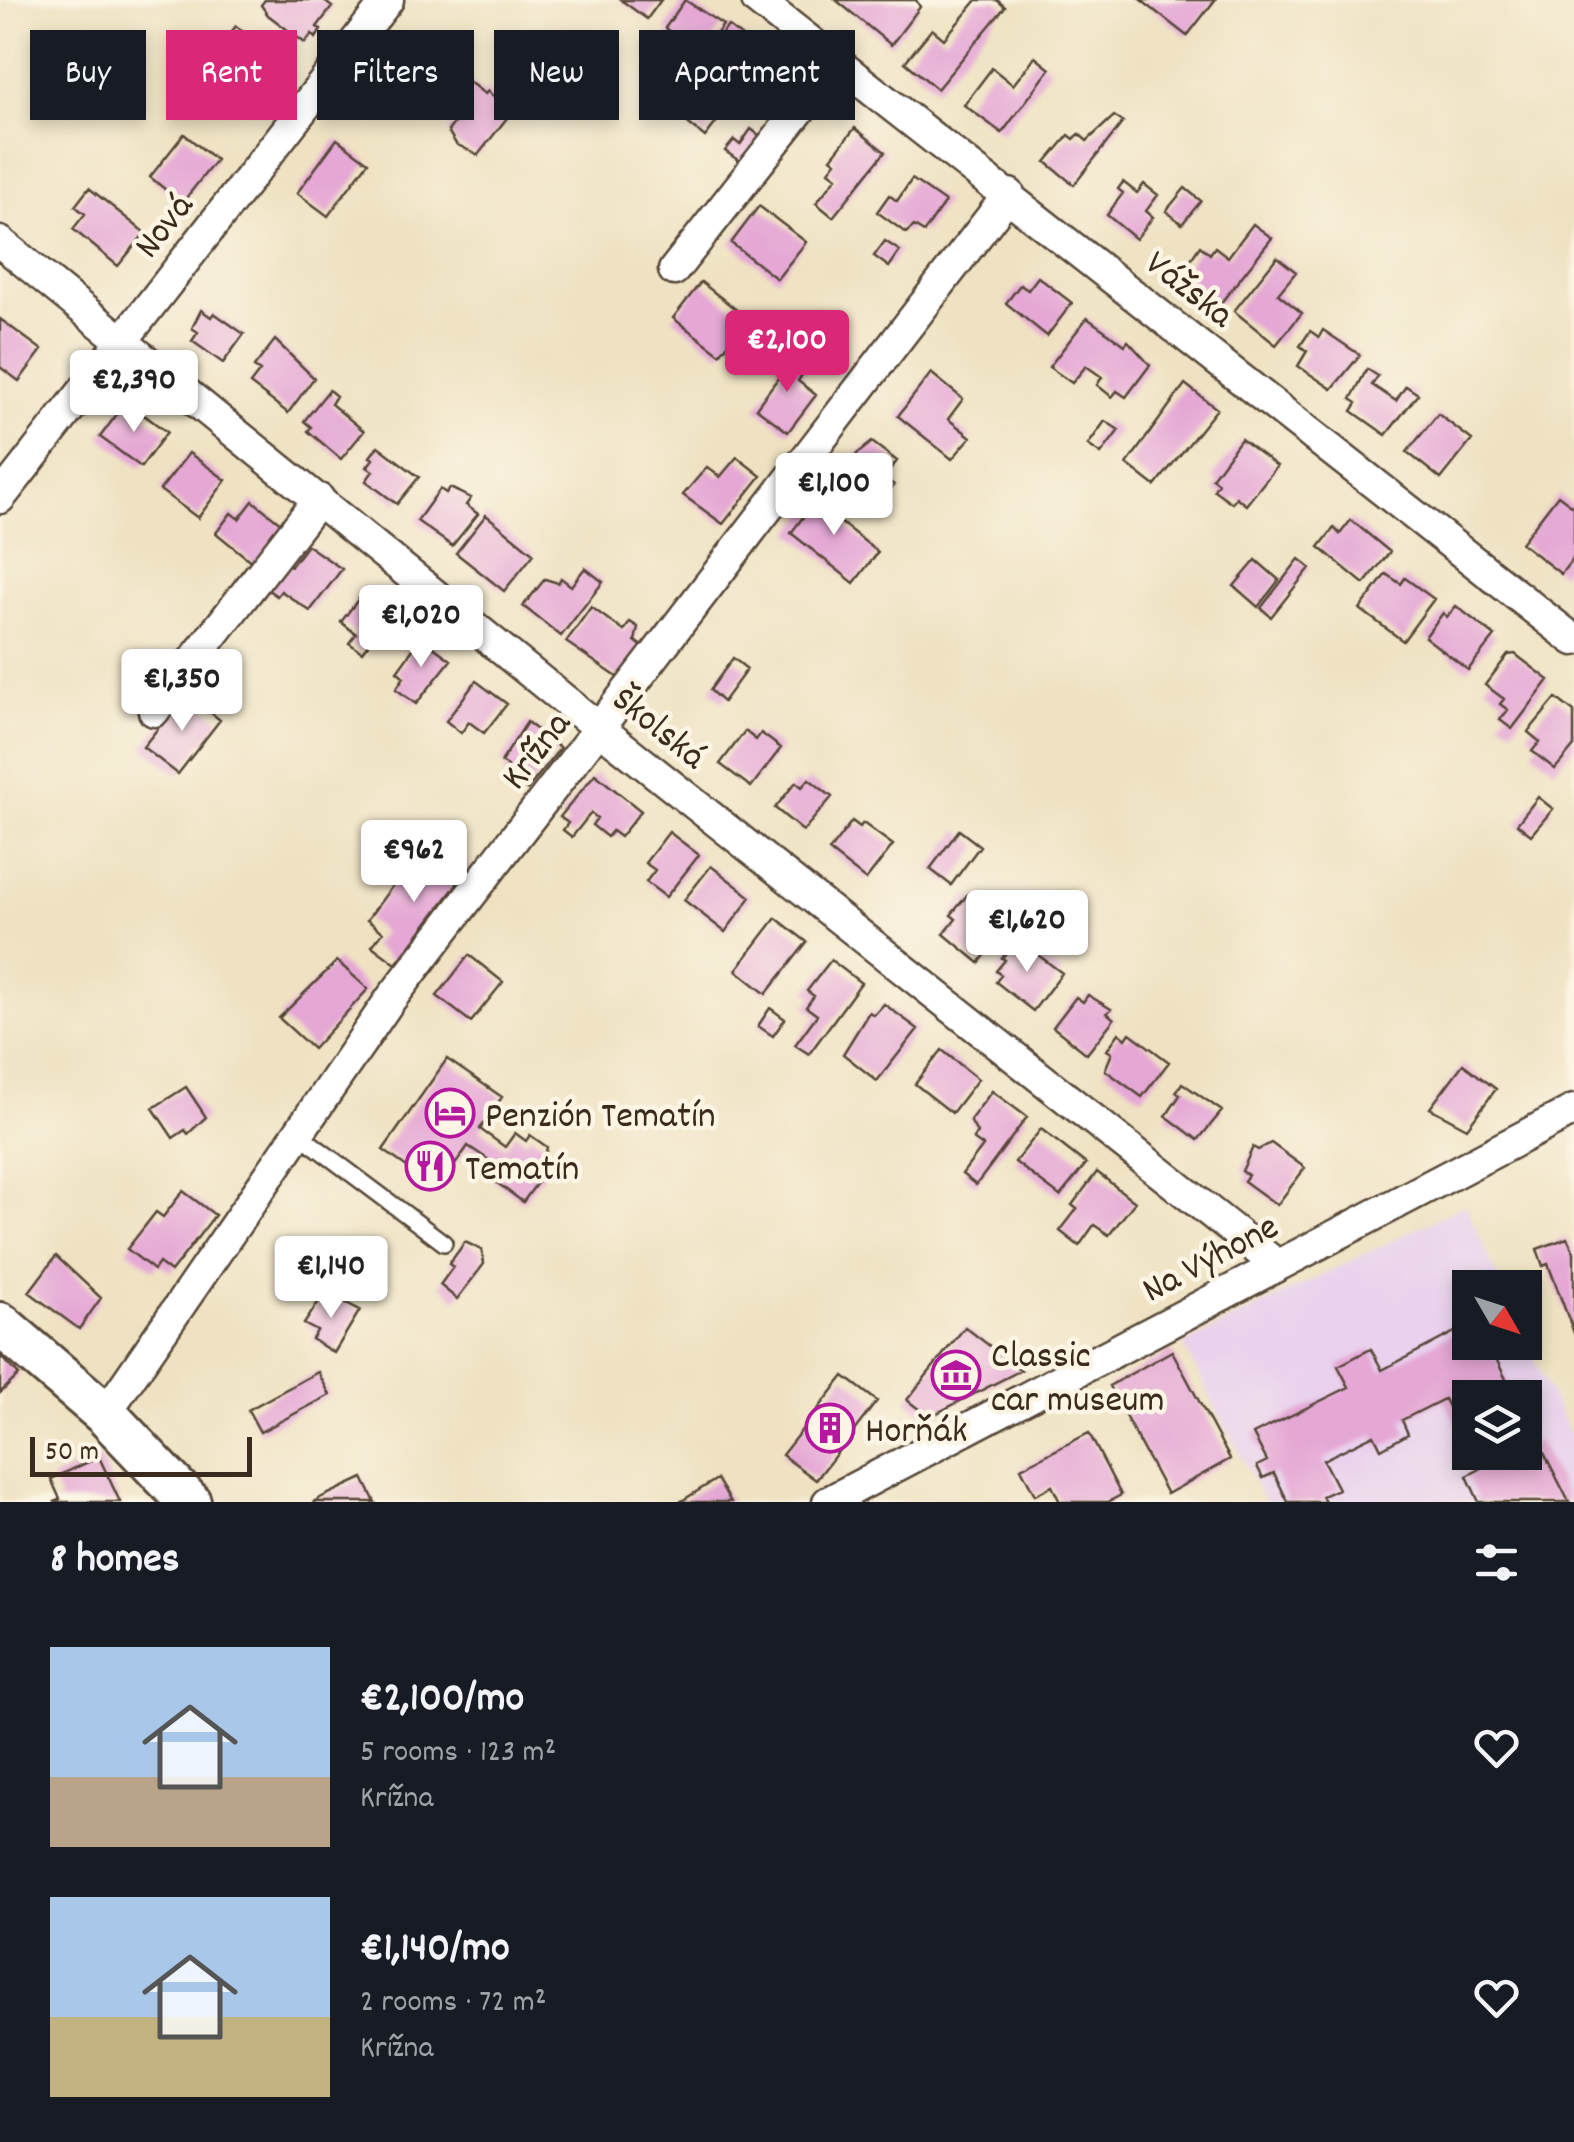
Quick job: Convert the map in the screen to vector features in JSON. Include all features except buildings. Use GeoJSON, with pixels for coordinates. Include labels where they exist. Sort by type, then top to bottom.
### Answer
{"type":"FeatureCollection","features":[{"type":"Feature","properties":{"kind":"main road"},"geometry":{"type":"LineString","coordinates":[[0,1324],[105,1414],[190,1502]]}},
{"type":"Feature","properties":{"kind":"street","name":"Nová"},"geometry":{"type":"LineString","coordinates":[[0,498],[388,0]]}},
{"type":"Feature","properties":{"kind":"street","name":"Vážska"},"geometry":{"type":"LineString","coordinates":[[757,0],[794,30]]}},
{"type":"Feature","properties":{"kind":"street","name":"Vážska"},"geometry":{"type":"LineString","coordinates":[[855,78],[1009,194],[1574,640]]}},
{"type":"Feature","properties":{"kind":"street"},"geometry":{"type":"LineString","coordinates":[[674,270],[792,120]]}},
{"type":"Feature","properties":{"kind":"street","name":"Krížna"},"geometry":{"type":"LineString","coordinates":[[105,1414],[390,1000],[1009,194]]}},
{"type":"Feature","properties":{"kind":"street","name":"Školská"},"geometry":{"type":"LineString","coordinates":[[0,242],[600,729],[1277,1266]]}},
{"type":"Feature","properties":{"kind":"street"},"geometry":{"type":"LineString","coordinates":[[154,711],[319,499]]}},
{"type":"Feature","properties":{"kind":"street","name":"Na Výhone"},"geometry":{"type":"LineString","coordinates":[[828,1502],[1573,1114]]}},
{"type":"Feature","properties":{"kind":"lane"},"geometry":{"type":"LineString","coordinates":[[300,1134],[444,1243]]}},
{"type":"Feature","properties":{"kind":"shaded area"},"geometry":{"type":"Polygon","coordinates":[[[1465,1204],[1494,1270],[1452,1270],[1452,1360],[1534,1360],[1574,1444],[1574,1502],[1265,1502],[1183,1345],[1465,1204]]]}},
{"type":"Feature","properties":{"kind":"place","name":"Penzión Tematín"},"geometry":{"type":"Point","coordinates":[450,1113]}},
{"type":"Feature","properties":{"kind":"place","name":"Tematín"},"geometry":{"type":"Point","coordinates":[430,1166]}},
{"type":"Feature","properties":{"kind":"place","name":"Classic car museum"},"geometry":{"type":"Point","coordinates":[956,1375]}},
{"type":"Feature","properties":{"kind":"place","name":"Horňák"},"geometry":{"type":"Point","coordinates":[830,1428]}}]}
